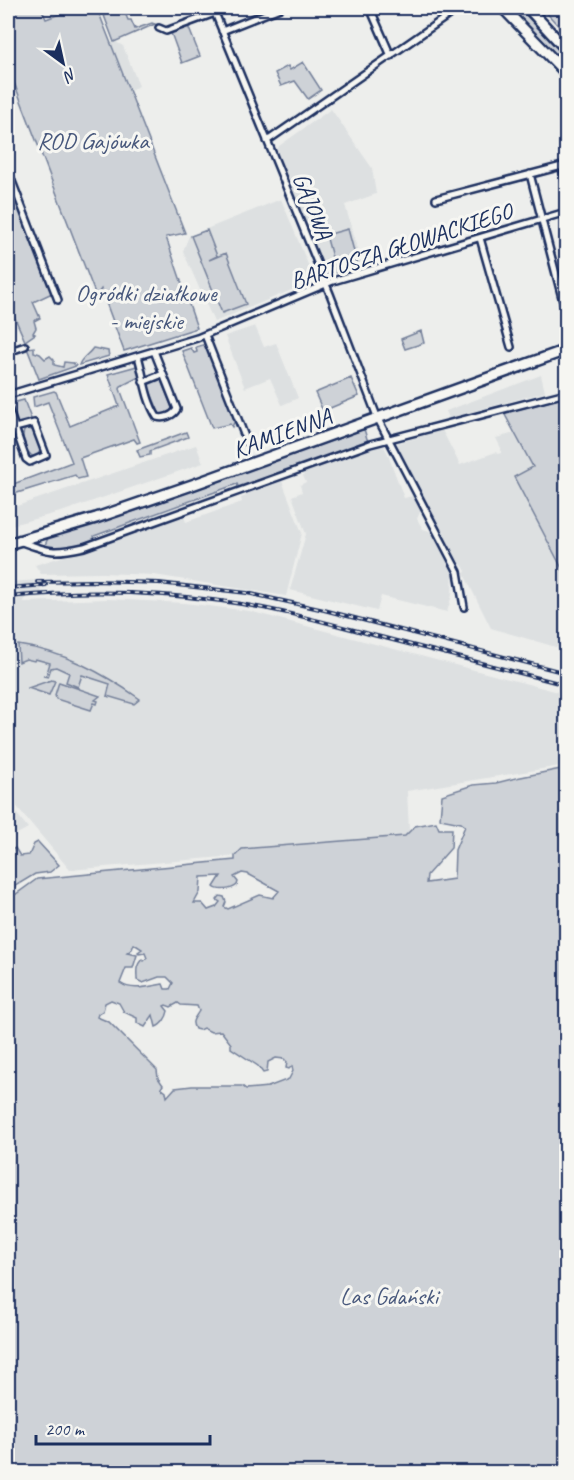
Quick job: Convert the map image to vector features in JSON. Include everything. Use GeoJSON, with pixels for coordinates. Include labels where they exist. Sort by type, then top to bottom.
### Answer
{"type":"FeatureCollection","features":[{"type":"Feature","properties":{"kind":"main road"},"geometry":{"type":"LineString","coordinates":[[503,8],[567,73]]}},
{"type":"Feature","properties":{"kind":"main road"},"geometry":{"type":"LineString","coordinates":[[528,8],[567,50]]}},
{"type":"Feature","properties":{"kind":"main road","name":"KAMIENNA"},"geometry":{"type":"LineString","coordinates":[[8,544],[96,518],[567,350]]}},
{"type":"Feature","properties":{"kind":"street"},"geometry":{"type":"LineString","coordinates":[[222,31],[280,8]]}},
{"type":"Feature","properties":{"kind":"street"},"geometry":{"type":"LineString","coordinates":[[370,8],[391,56]]}},
{"type":"Feature","properties":{"kind":"street"},"geometry":{"type":"LineString","coordinates":[[267,141],[459,8]]}},
{"type":"Feature","properties":{"kind":"street"},"geometry":{"type":"LineString","coordinates":[[159,28],[166,31],[214,10]]}},
{"type":"Feature","properties":{"kind":"street","name":"GAJOWA"},"geometry":{"type":"LineString","coordinates":[[214,10],[388,439]]}},
{"type":"Feature","properties":{"kind":"street"},"geometry":{"type":"LineString","coordinates":[[436,199],[562,166],[567,183]]}},
{"type":"Feature","properties":{"kind":"street"},"geometry":{"type":"LineString","coordinates":[[8,171],[58,300]]}},
{"type":"Feature","properties":{"kind":"street"},"geometry":{"type":"LineString","coordinates":[[530,174],[567,313]]}},
{"type":"Feature","properties":{"kind":"street","name":"BARTOSZA GŁOWACKIEGO"},"geometry":{"type":"LineString","coordinates":[[8,395],[205,335],[326,285],[567,212]]}},
{"type":"Feature","properties":{"kind":"street"},"geometry":{"type":"LineString","coordinates":[[480,238],[511,347]]}},
{"type":"Feature","properties":{"kind":"street"},"geometry":{"type":"LineString","coordinates":[[205,335],[247,442]]}},
{"type":"Feature","properties":{"kind":"street"},"geometry":{"type":"LineString","coordinates":[[8,352],[25,346]]}},
{"type":"Feature","properties":{"kind":"street"},"geometry":{"type":"LineString","coordinates":[[138,356],[143,382],[157,417],[162,418],[177,409],[154,351]]}},
{"type":"Feature","properties":{"kind":"street"},"geometry":{"type":"LineString","coordinates":[[143,382],[163,374]]}},
{"type":"Feature","properties":{"kind":"street"},"geometry":{"type":"LineString","coordinates":[[19,541],[58,552],[84,547],[297,469],[388,439],[567,393]]}},
{"type":"Feature","properties":{"kind":"street"},"geometry":{"type":"LineString","coordinates":[[8,408],[15,428],[26,459],[30,462],[46,455],[34,423],[15,428]]}},
{"type":"Feature","properties":{"kind":"street"},"geometry":{"type":"LineString","coordinates":[[388,439],[458,572],[464,607]]}},
{"type":"Feature","properties":{"kind":"street"},"geometry":{"type":"LineString","coordinates":[[45,550],[40,543],[47,533]]}},
{"type":"Feature","properties":{"kind":"shaded area"},"geometry":{"type":"Polygon","coordinates":[[[116,42],[123,46],[139,86],[130,90],[111,43],[116,42]]]}},
{"type":"Feature","properties":{"kind":"shaded area"},"geometry":{"type":"Polygon","coordinates":[[[331,109],[372,168],[376,194],[345,205],[363,267],[329,277],[276,153],[279,146],[331,109]]]}},
{"type":"Feature","properties":{"kind":"shaded area"},"geometry":{"type":"Polygon","coordinates":[[[281,199],[312,274],[302,284],[301,281],[292,285],[294,289],[214,322],[183,251],[189,236],[281,199]]]}},
{"type":"Feature","properties":{"kind":"shaded area"},"geometry":{"type":"Polygon","coordinates":[[[255,326],[264,347],[276,343],[298,398],[282,405],[270,378],[245,388],[225,336],[255,326]]]}},
{"type":"Feature","properties":{"kind":"shaded area"},"geometry":{"type":"Polygon","coordinates":[[[541,375],[545,392],[449,418],[446,411],[541,375]]]}},
{"type":"Feature","properties":{"kind":"shaded area"},"geometry":{"type":"Polygon","coordinates":[[[442,430],[460,465],[496,452],[501,453],[496,438],[515,433],[533,468],[515,477],[566,576],[566,650],[491,628],[464,574],[466,571],[457,560],[397,447],[398,443],[442,430]]]}},
{"type":"Feature","properties":{"kind":"shaded area"},"geometry":{"type":"Polygon","coordinates":[[[196,445],[203,463],[64,511],[8,526],[8,509],[196,445]]]}},
{"type":"Feature","properties":{"kind":"shaded area"},"geometry":{"type":"Polygon","coordinates":[[[380,446],[384,447],[387,452],[404,498],[413,496],[421,510],[417,519],[423,529],[433,532],[453,573],[452,595],[447,612],[381,596],[377,611],[290,590],[306,534],[292,496],[302,492],[300,485],[306,482],[303,476],[305,471],[380,446]]]}},
{"type":"Feature","properties":{"kind":"shaded area"},"geometry":{"type":"Polygon","coordinates":[[[282,481],[302,533],[286,596],[154,575],[41,574],[35,565],[98,546],[183,514],[186,522],[242,502],[241,498],[246,494],[282,481]]]}},
{"type":"Feature","properties":{"kind":"shaded area"},"geometry":{"type":"Polygon","coordinates":[[[40,580],[42,597],[25,598],[24,602],[108,599],[184,603],[249,611],[566,694],[566,765],[407,791],[409,830],[405,836],[242,849],[235,856],[70,870],[8,796],[8,582],[40,580]]]}},
{"type":"Feature","properties":{"kind":"shaded area"},"geometry":{"type":"Polygon","coordinates":[[[8,803],[28,828],[8,839],[8,803]]]}},
{"type":"Feature","properties":{"kind":"green space","name":"ROD Gajówka"},"geometry":{"type":"Polygon","coordinates":[[[8,8],[41,8],[46,19],[76,8],[97,8],[185,233],[166,237],[197,328],[124,351],[101,289],[96,296],[8,67],[8,8]]]}},
{"type":"Feature","properties":{"kind":"green space"},"geometry":{"type":"Polygon","coordinates":[[[123,8],[135,29],[155,24],[114,42],[102,10],[123,8]]]}},
{"type":"Feature","properties":{"kind":"green space"},"geometry":{"type":"Polygon","coordinates":[[[508,8],[520,8],[566,54],[566,68],[508,8]]]}},
{"type":"Feature","properties":{"kind":"green space"},"geometry":{"type":"Polygon","coordinates":[[[542,8],[566,8],[566,34],[542,8]]]}},
{"type":"Feature","properties":{"kind":"green space"},"geometry":{"type":"Polygon","coordinates":[[[188,26],[200,56],[182,63],[171,33],[188,26]]]}},
{"type":"Feature","properties":{"kind":"green space"},"geometry":{"type":"Polygon","coordinates":[[[303,62],[321,90],[308,99],[295,81],[281,86],[275,73],[288,66],[290,70],[303,62]]]}},
{"type":"Feature","properties":{"kind":"green space"},"geometry":{"type":"Polygon","coordinates":[[[8,181],[52,293],[33,302],[40,318],[34,321],[36,328],[33,333],[35,334],[25,341],[8,302],[8,181]]]}},
{"type":"Feature","properties":{"kind":"green space"},"geometry":{"type":"Polygon","coordinates":[[[348,229],[358,266],[336,272],[326,235],[348,229]]]}},
{"type":"Feature","properties":{"kind":"green space"},"geometry":{"type":"Polygon","coordinates":[[[207,230],[217,256],[209,260],[226,253],[246,304],[222,313],[191,236],[207,230]]]}},
{"type":"Feature","properties":{"kind":"green space"},"geometry":{"type":"Polygon","coordinates":[[[421,331],[424,343],[405,349],[401,339],[421,331]]]}},
{"type":"Feature","properties":{"kind":"green space"},"geometry":{"type":"Polygon","coordinates":[[[206,344],[235,420],[232,427],[230,424],[212,428],[182,351],[191,348],[194,353],[197,352],[196,347],[206,344]]]}},
{"type":"Feature","properties":{"kind":"green space"},"geometry":{"type":"Polygon","coordinates":[[[34,347],[34,352],[45,359],[50,356],[54,360],[54,365],[63,367],[64,362],[73,363],[76,366],[39,379],[27,348],[34,347]]]}},
{"type":"Feature","properties":{"kind":"green space"},"geometry":{"type":"Polygon","coordinates":[[[93,348],[108,351],[109,356],[79,365],[81,360],[93,348]]]}},
{"type":"Feature","properties":{"kind":"green space"},"geometry":{"type":"Polygon","coordinates":[[[137,366],[139,377],[121,386],[120,389],[140,442],[137,443],[134,439],[80,458],[86,477],[78,479],[75,475],[14,494],[10,498],[8,486],[72,462],[48,402],[34,407],[33,397],[56,392],[70,426],[119,406],[108,374],[137,366]]]}},
{"type":"Feature","properties":{"kind":"green space"},"geometry":{"type":"Polygon","coordinates":[[[160,378],[173,410],[160,415],[147,383],[160,378]]]}},
{"type":"Feature","properties":{"kind":"green space"},"geometry":{"type":"Polygon","coordinates":[[[351,378],[359,396],[323,411],[315,393],[351,378]]]}},
{"type":"Feature","properties":{"kind":"green space"},"geometry":{"type":"Polygon","coordinates":[[[566,397],[566,576],[514,477],[533,467],[504,413],[566,397]]]}},
{"type":"Feature","properties":{"kind":"green space"},"geometry":{"type":"Polygon","coordinates":[[[24,400],[31,419],[29,422],[18,424],[8,404],[24,400]]]}},
{"type":"Feature","properties":{"kind":"green space"},"geometry":{"type":"Polygon","coordinates":[[[27,429],[35,431],[41,447],[38,456],[31,455],[25,446],[23,434],[27,429]]]}},
{"type":"Feature","properties":{"kind":"green space"},"geometry":{"type":"Polygon","coordinates":[[[364,429],[368,442],[239,488],[237,484],[94,536],[95,540],[83,544],[62,549],[45,545],[48,538],[141,509],[364,429]]]}},
{"type":"Feature","properties":{"kind":"green space"},"geometry":{"type":"Polygon","coordinates":[[[186,432],[188,437],[150,451],[150,455],[140,457],[137,450],[186,432]]]}},
{"type":"Feature","properties":{"kind":"green space"},"geometry":{"type":"Polygon","coordinates":[[[18,645],[51,652],[82,664],[112,680],[140,699],[134,704],[107,696],[110,684],[82,675],[78,687],[66,682],[69,673],[56,667],[51,668],[48,677],[43,676],[46,676],[50,663],[35,659],[19,662],[18,645]]]}},
{"type":"Feature","properties":{"kind":"green space"},"geometry":{"type":"Polygon","coordinates":[[[51,680],[55,681],[49,695],[28,688],[51,680]]]}},
{"type":"Feature","properties":{"kind":"green space"},"geometry":{"type":"Polygon","coordinates":[[[59,682],[100,696],[95,700],[98,701],[97,704],[94,703],[91,710],[56,699],[59,682]]]}},
{"type":"Feature","properties":{"kind":"green space","name":"Las Gdański"},"geometry":{"type":"Polygon","coordinates":[[[566,768],[566,1472],[8,1472],[8,900],[37,879],[235,860],[235,856],[242,849],[405,836],[415,826],[436,822],[439,829],[452,829],[451,848],[427,875],[426,883],[454,879],[455,850],[465,826],[461,823],[440,819],[442,795],[473,785],[566,768]],[[242,873],[234,877],[238,882],[237,885],[225,889],[214,887],[221,876],[201,877],[200,892],[194,903],[202,903],[208,910],[216,907],[220,902],[217,900],[220,896],[224,897],[226,902],[224,907],[228,909],[260,895],[273,898],[279,891],[242,873]],[[134,944],[127,953],[137,955],[133,968],[126,968],[120,983],[135,988],[163,984],[165,989],[170,989],[173,983],[167,977],[159,977],[143,983],[137,980],[138,964],[142,959],[144,961],[147,958],[145,953],[139,954],[138,952],[142,949],[134,944]],[[111,1000],[105,1003],[103,1011],[97,1017],[109,1022],[157,1070],[158,1078],[163,1085],[161,1088],[166,1092],[167,1097],[175,1088],[192,1086],[242,1086],[246,1089],[268,1087],[289,1079],[293,1071],[292,1066],[289,1069],[286,1068],[287,1062],[284,1059],[276,1058],[268,1062],[267,1072],[263,1073],[258,1066],[231,1048],[231,1044],[221,1031],[195,1029],[193,1022],[199,1011],[197,1006],[178,1003],[171,1007],[166,1005],[164,1006],[168,1011],[162,1023],[156,1027],[153,1015],[145,1027],[137,1023],[137,1018],[124,1012],[119,1003],[111,1000]]]}},
{"type":"Feature","properties":{"kind":"green space"},"geometry":{"type":"Polygon","coordinates":[[[38,842],[59,865],[50,872],[35,874],[12,888],[8,877],[8,852],[15,848],[20,856],[29,855],[34,844],[38,842]]]}},
{"type":"Feature","properties":{"kind":"railway"},"geometry":{"type":"LineString","coordinates":[[37,582],[159,583],[247,593],[324,610],[566,673]]}},
{"type":"Feature","properties":{"kind":"railway"},"geometry":{"type":"LineString","coordinates":[[8,588],[46,585]]}},
{"type":"Feature","properties":{"kind":"railway"},"geometry":{"type":"LineString","coordinates":[[8,597],[61,593],[115,593],[168,595],[241,604],[321,621],[566,685]]}},
{"type":"Feature","properties":{"kind":"park label","name":"Ogródki działkowe - miejskie"},"geometry":{"type":"Point","coordinates":[146,307]}}]}
